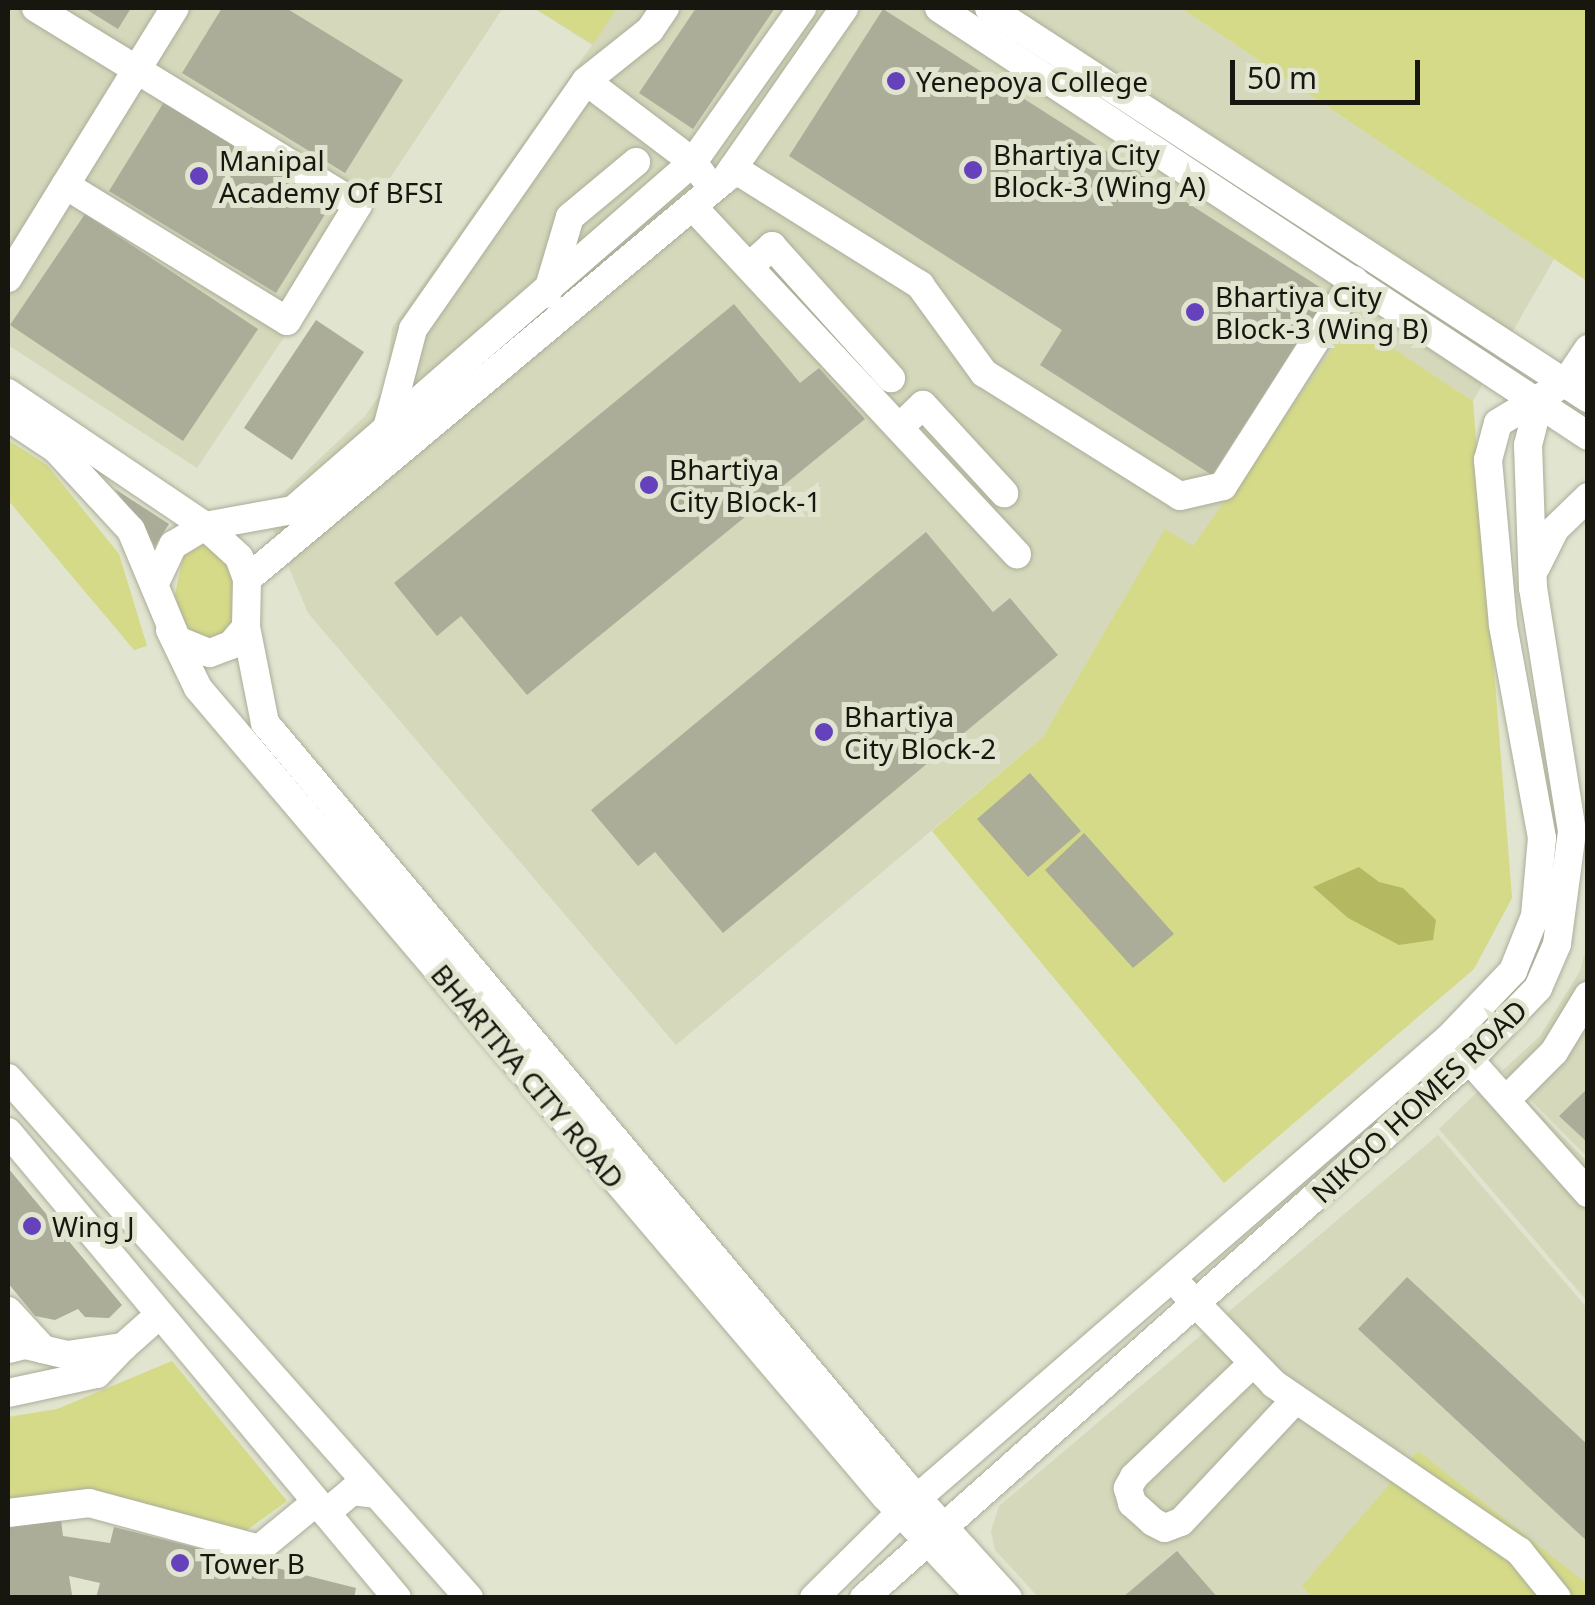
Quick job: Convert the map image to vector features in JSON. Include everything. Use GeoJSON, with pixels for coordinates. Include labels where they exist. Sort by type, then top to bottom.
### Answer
{"type":"FeatureCollection","features":[{"type":"Feature","properties":{"kind":"street"},"geometry":{"type":"LineString","coordinates":[[36,8],[358,205],[287,321],[64,184]]}},
{"type":"Feature","properties":{"kind":"street"},"geometry":{"type":"LineString","coordinates":[[8,278],[174,8]]}},
{"type":"Feature","properties":{"kind":"street"},"geometry":{"type":"LineString","coordinates":[[386,432],[414,329],[586,80],[650,30],[665,8]]}},
{"type":"Feature","properties":{"kind":"street"},"geometry":{"type":"LineString","coordinates":[[155,583],[173,545],[204,526],[293,510],[546,296],[693,162],[802,8]]}},
{"type":"Feature","properties":{"kind":"street"},"geometry":{"type":"LineString","coordinates":[[8,393],[204,526],[238,557],[247,579],[703,198],[733,168],[844,8]]}},
{"type":"Feature","properties":{"kind":"street"},"geometry":{"type":"LineString","coordinates":[[939,8],[1588,436]]}},
{"type":"Feature","properties":{"kind":"street"},"geometry":{"type":"LineString","coordinates":[[989,8],[1577,390]]}},
{"type":"Feature","properties":{"kind":"street"},"geometry":{"type":"LineString","coordinates":[[586,80],[693,162],[703,198],[750,266],[902,425],[1017,554]]}},
{"type":"Feature","properties":{"kind":"street"},"geometry":{"type":"LineString","coordinates":[[546,296],[570,217],[636,162]]}},
{"type":"Feature","properties":{"kind":"street"},"geometry":{"type":"LineString","coordinates":[[733,168],[920,285],[984,373],[1180,496],[1223,486],[1354,280]]}},
{"type":"Feature","properties":{"kind":"street"},"geometry":{"type":"LineString","coordinates":[[750,266],[772,246],[891,378]]}},
{"type":"Feature","properties":{"kind":"street"},"geometry":{"type":"LineString","coordinates":[[1577,390],[1588,349]]}},
{"type":"Feature","properties":{"kind":"street"},"geometry":{"type":"LineString","coordinates":[[1539,402],[1577,390]]}},
{"type":"Feature","properties":{"kind":"street","name":"NIKOO HOMES ROAD"},"geometry":{"type":"LineString","coordinates":[[864,1598],[1470,1059],[1533,994],[1557,944],[1579,844],[1533,580],[1528,446],[1539,402]]}},
{"type":"Feature","properties":{"kind":"street","name":"NIKOO HOMES ROAD"},"geometry":{"type":"LineString","coordinates":[[814,1598],[909,1506],[1175,1281],[1449,1038],[1513,971],[1540,888],[1539,813],[1503,625],[1488,460],[1498,422],[1539,402]]}},
{"type":"Feature","properties":{"kind":"street"},"geometry":{"type":"LineString","coordinates":[[902,425],[923,405],[1004,492]]}},
{"type":"Feature","properties":{"kind":"street","name":"BHARTIYA CITY ROAD"},"geometry":{"type":"LineString","coordinates":[[8,417],[56,449],[131,530],[155,583],[170,630],[198,688],[909,1506]]}},
{"type":"Feature","properties":{"kind":"street"},"geometry":{"type":"LineString","coordinates":[[1533,580],[1555,528],[1588,497]]}},
{"type":"Feature","properties":{"kind":"street","name":"BHARTIYA CITY ROAD"},"geometry":{"type":"LineString","coordinates":[[247,579],[246,628],[266,723],[909,1506]]}},
{"type":"Feature","properties":{"kind":"street"},"geometry":{"type":"LineString","coordinates":[[170,630],[186,647],[210,653],[232,645],[246,628]]}},
{"type":"Feature","properties":{"kind":"street"},"geometry":{"type":"LineString","coordinates":[[1506,1100],[1581,1008],[1533,994]]}},
{"type":"Feature","properties":{"kind":"street"},"geometry":{"type":"LineString","coordinates":[[1449,1038],[1588,1192]]}},
{"type":"Feature","properties":{"kind":"street"},"geometry":{"type":"LineString","coordinates":[[8,1078],[469,1598]]}},
{"type":"Feature","properties":{"kind":"street"},"geometry":{"type":"LineString","coordinates":[[8,1132],[158,1316],[398,1598]]}},
{"type":"Feature","properties":{"kind":"street"},"geometry":{"type":"LineString","coordinates":[[1175,1281],[1251,1365],[1295,1400],[1519,1552],[1557,1598]]}},
{"type":"Feature","properties":{"kind":"street"},"geometry":{"type":"LineString","coordinates":[[8,1311],[43,1349]]}},
{"type":"Feature","properties":{"kind":"street"},"geometry":{"type":"LineString","coordinates":[[8,1393],[97,1374],[158,1316]]}},
{"type":"Feature","properties":{"kind":"street"},"geometry":{"type":"LineString","coordinates":[[8,1349],[43,1349],[68,1355],[123,1347]]}},
{"type":"Feature","properties":{"kind":"street"},"geometry":{"type":"LineString","coordinates":[[1251,1365],[1134,1478],[1128,1488],[1132,1503],[1152,1522],[1165,1528],[1182,1522],[1295,1400]]}},
{"type":"Feature","properties":{"kind":"street"},"geometry":{"type":"LineString","coordinates":[[8,1513],[89,1503],[259,1549],[328,1516],[352,1491],[375,1494]]}},
{"type":"Feature","properties":{"kind":"street"},"geometry":{"type":"LineString","coordinates":[[909,1506],[982,1598]]}},
{"type":"Feature","properties":{"kind":"street"},"geometry":{"type":"LineString","coordinates":[[933,1533],[1008,1598]]}},
{"type":"Feature","properties":{"kind":"shaded area","name":"Manipal Academy Of BFSI"},"geometry":{"type":"Polygon","coordinates":[[[8,8],[503,8],[197,468],[8,345],[8,8]]]}},
{"type":"Feature","properties":{"kind":"shaded area"},"geometry":{"type":"Polygon","coordinates":[[[534,8],[1181,8],[1554,259],[1473,401],[1352,323],[1193,547],[1165,530],[1043,737],[676,1045],[308,613],[265,510],[365,416],[386,386],[392,328],[592,45],[534,8]]]}},
{"type":"Feature","properties":{"kind":"shaded area"},"geometry":{"type":"Polygon","coordinates":[[[534,8],[617,8],[593,44],[534,8]]]}},
{"type":"Feature","properties":{"kind":"shaded area"},"geometry":{"type":"Polygon","coordinates":[[[1181,8],[1587,8],[1587,281],[1554,259],[1181,8]]]}},
{"type":"Feature","properties":{"kind":"shaded area"},"geometry":{"type":"Polygon","coordinates":[[[1352,322],[1473,401],[1512,898],[1474,969],[1224,1183],[932,831],[1043,737],[1165,529],[1193,546],[1352,322]]]}},
{"type":"Feature","properties":{"kind":"shaded area"},"geometry":{"type":"Polygon","coordinates":[[[8,440],[47,465],[119,554],[147,646],[134,650],[8,500],[8,440]]]}},
{"type":"Feature","properties":{"kind":"shaded area"},"geometry":{"type":"Polygon","coordinates":[[[201,545],[221,551],[237,586],[232,631],[202,642],[182,620],[175,594],[183,557],[201,545]]]}},
{"type":"Feature","properties":{"kind":"shaded area"},"geometry":{"type":"Polygon","coordinates":[[[1359,867],[1379,882],[1403,888],[1436,920],[1433,940],[1399,945],[1348,918],[1313,887],[1359,867]]]}},
{"type":"Feature","properties":{"kind":"shaded area"},"geometry":{"type":"Polygon","coordinates":[[[1587,945],[1587,1157],[1502,1071],[1540,1036],[1580,971],[1587,945]]]}},
{"type":"Feature","properties":{"kind":"shaded area"},"geometry":{"type":"Polygon","coordinates":[[[1498,1072],[1587,1161],[1587,1301],[1439,1129],[1498,1072]]]}},
{"type":"Feature","properties":{"kind":"shaded area"},"geometry":{"type":"Polygon","coordinates":[[[1438,1135],[1587,1308],[1587,1597],[1039,1598],[995,1550],[991,1531],[999,1506],[1438,1135]]]}},
{"type":"Feature","properties":{"kind":"shaded area"},"geometry":{"type":"Polygon","coordinates":[[[172,1361],[287,1501],[243,1533],[8,1502],[8,1417],[57,1409],[172,1361]]]}},
{"type":"Feature","properties":{"kind":"shaded area"},"geometry":{"type":"Polygon","coordinates":[[[1418,1451],[1587,1584],[1588,1597],[1312,1598],[1302,1586],[1418,1451]]]}},
{"type":"Feature","properties":{"kind":"building"},"geometry":{"type":"Polygon","coordinates":[[[84,8],[131,8],[118,29],[84,8]]]}},
{"type":"Feature","properties":{"kind":"building"},"geometry":{"type":"Polygon","coordinates":[[[222,8],[286,8],[403,80],[345,173],[182,73],[222,8]]]}},
{"type":"Feature","properties":{"kind":"building"},"geometry":{"type":"Polygon","coordinates":[[[696,8],[775,8],[693,129],[639,93],[696,8]]]}},
{"type":"Feature","properties":{"kind":"building"},"geometry":{"type":"Polygon","coordinates":[[[883,9],[1329,293],[1212,475],[1040,365],[1062,330],[789,156],[883,9]]]}},
{"type":"Feature","properties":{"kind":"building"},"geometry":{"type":"Polygon","coordinates":[[[167,97],[334,200],[276,293],[109,191],[167,97]]]}},
{"type":"Feature","properties":{"kind":"building"},"geometry":{"type":"Polygon","coordinates":[[[85,214],[258,329],[183,441],[10,325],[85,214]]]}},
{"type":"Feature","properties":{"kind":"building","name":"Bhartiya City Block-1"},"geometry":{"type":"Polygon","coordinates":[[[734,304],[800,383],[819,368],[865,419],[527,695],[461,616],[437,636],[394,583],[734,304]]]}},
{"type":"Feature","properties":{"kind":"building"},"geometry":{"type":"Polygon","coordinates":[[[316,320],[364,352],[292,460],[244,428],[316,320]]]}},
{"type":"Feature","properties":{"kind":"building"},"geometry":{"type":"Polygon","coordinates":[[[115,489],[169,524],[155,546],[115,489]]]}},
{"type":"Feature","properties":{"kind":"building","name":"Bhartiya City Block-2"},"geometry":{"type":"Polygon","coordinates":[[[926,532],[993,612],[1010,598],[1058,655],[723,933],[655,852],[638,866],[591,810],[926,532]]]}},
{"type":"Feature","properties":{"kind":"building"},"geometry":{"type":"Polygon","coordinates":[[[1030,773],[1081,831],[1028,877],[977,819],[1030,773]]]}},
{"type":"Feature","properties":{"kind":"building"},"geometry":{"type":"Polygon","coordinates":[[[1084,833],[1174,934],[1133,968],[1045,870],[1084,833]]]}},
{"type":"Feature","properties":{"kind":"building"},"geometry":{"type":"Polygon","coordinates":[[[1588,1088],[1588,1143],[1559,1116],[1588,1088]]]}},
{"type":"Feature","properties":{"kind":"building","name":"Wing J"},"geometry":{"type":"Polygon","coordinates":[[[8,1168],[122,1305],[109,1318],[85,1317],[78,1309],[55,1320],[35,1316],[8,1283],[8,1168]]]}},
{"type":"Feature","properties":{"kind":"building"},"geometry":{"type":"Polygon","coordinates":[[[1407,1277],[1588,1445],[1588,1542],[1358,1329],[1407,1277]]]}},
{"type":"Feature","properties":{"kind":"building","name":"Tower B"},"geometry":{"type":"Polygon","coordinates":[[[61,1520],[63,1536],[110,1543],[114,1527],[356,1588],[354,1598],[96,1598],[100,1583],[69,1576],[72,1595],[8,1598],[8,1527],[61,1520]]]}},
{"type":"Feature","properties":{"kind":"building"},"geometry":{"type":"Polygon","coordinates":[[[1177,1551],[1218,1598],[1122,1598],[1177,1551]]]}},
{"type":"Feature","properties":{"kind":"place","name":"Yenepoya College"},"geometry":{"type":"Point","coordinates":[896,81]}},
{"type":"Feature","properties":{"kind":"place","name":"Bhartiya City Block-3 (Wing A)"},"geometry":{"type":"Point","coordinates":[973,170]}},
{"type":"Feature","properties":{"kind":"place","name":"Manipal Academy Of BFSI"},"geometry":{"type":"Point","coordinates":[199,176]}},
{"type":"Feature","properties":{"kind":"place","name":"Bhartiya City Block-3 (Wing B)"},"geometry":{"type":"Point","coordinates":[1195,312]}},
{"type":"Feature","properties":{"kind":"place","name":"Bhartiya City Block-1"},"geometry":{"type":"Point","coordinates":[649,485]}},
{"type":"Feature","properties":{"kind":"place","name":"Bhartiya City Block-2"},"geometry":{"type":"Point","coordinates":[824,732]}},
{"type":"Feature","properties":{"kind":"place","name":"Wing J"},"geometry":{"type":"Point","coordinates":[32,1226]}},
{"type":"Feature","properties":{"kind":"place","name":"Tower B"},"geometry":{"type":"Point","coordinates":[180,1563]}}]}
